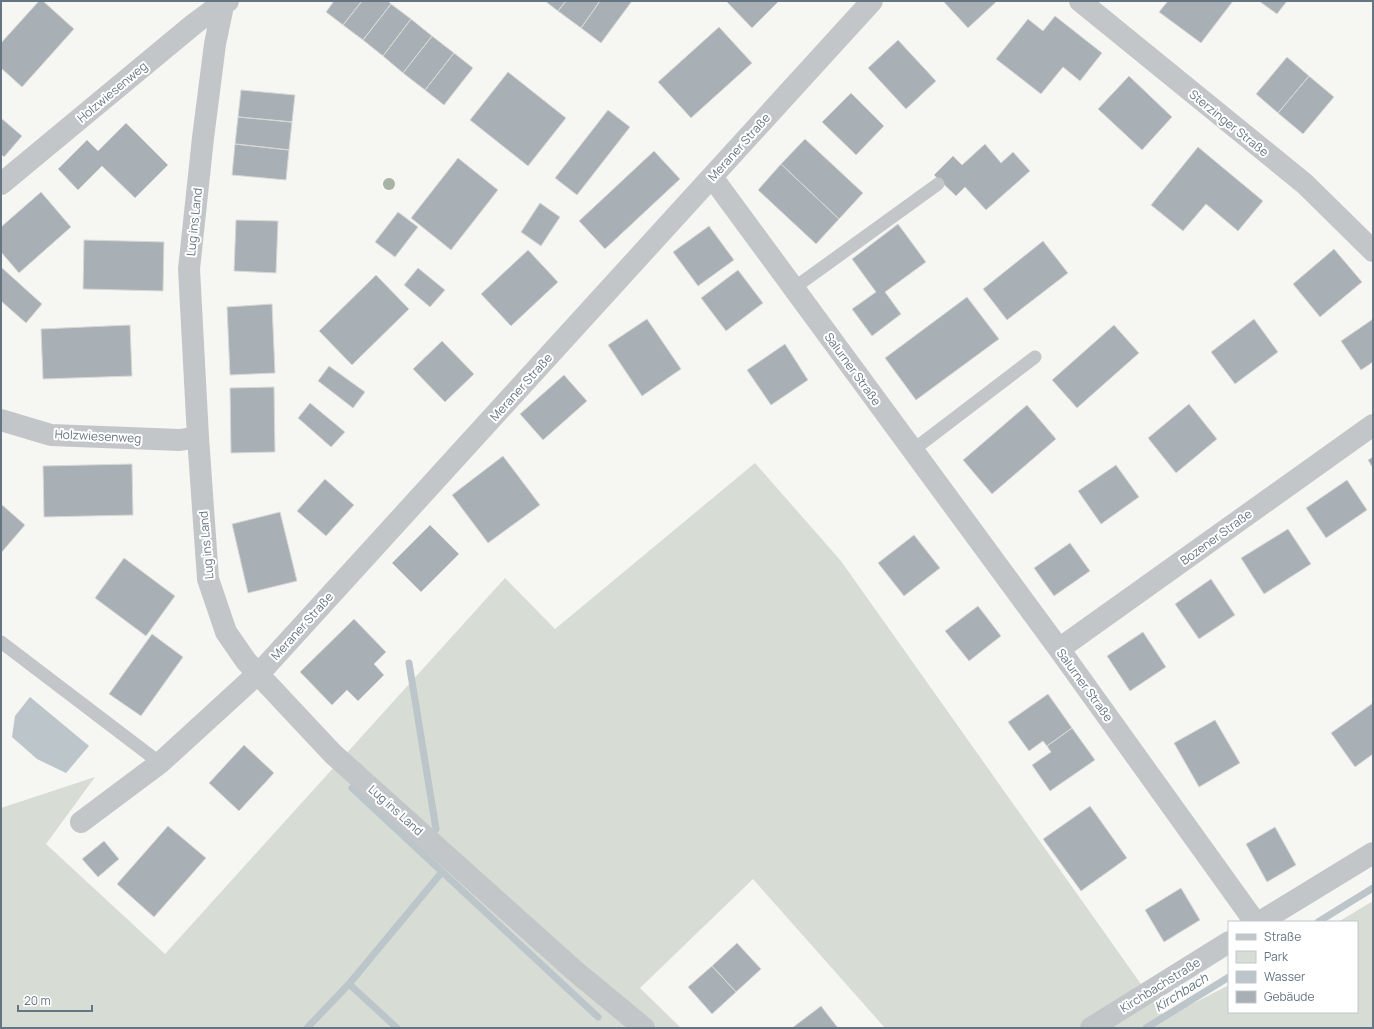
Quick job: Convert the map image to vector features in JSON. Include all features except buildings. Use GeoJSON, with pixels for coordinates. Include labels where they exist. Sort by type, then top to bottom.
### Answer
{"type":"FeatureCollection","features":[{"type":"Feature","properties":{"kind":"street","name":"Holzwiesenweg"},"geometry":{"type":"LineString","coordinates":[[1,184],[194,24],[225,1]]}},
{"type":"Feature","properties":{"kind":"street","name":"Lug ins Land"},"geometry":{"type":"LineString","coordinates":[[225,1],[215,44],[189,269],[198,437],[208,579],[226,632],[246,661],[334,754],[575,970],[644,1028]]}},
{"type":"Feature","properties":{"kind":"street","name":"Meraner Straße"},"geometry":{"type":"LineString","coordinates":[[81,822],[160,763],[258,674],[872,1]]}},
{"type":"Feature","properties":{"kind":"street","name":"Sterzinger Straße"},"geometry":{"type":"LineString","coordinates":[[1080,1],[1305,184],[1373,251]]}},
{"type":"Feature","properties":{"kind":"street","name":"Salurner Straße"},"geometry":{"type":"LineString","coordinates":[[712,176],[1059,649],[1254,921]]}},
{"type":"Feature","properties":{"kind":"street","name":"Holzwiesenweg"},"geometry":{"type":"LineString","coordinates":[[1,420],[51,435],[180,440],[198,437]]}},
{"type":"Feature","properties":{"kind":"street","name":"Bozener Straße"},"geometry":{"type":"LineString","coordinates":[[1059,649],[1373,425]]}},
{"type":"Feature","properties":{"kind":"street"},"geometry":{"type":"LineString","coordinates":[[1262,921],[1373,853]]}},
{"type":"Feature","properties":{"kind":"street","name":"Kirchbachstraße"},"geometry":{"type":"LineString","coordinates":[[1092,1028],[1228,943]]}},
{"type":"Feature","properties":{"kind":"lane"},"geometry":{"type":"LineString","coordinates":[[794,288],[938,184]]}},
{"type":"Feature","properties":{"kind":"lane"},"geometry":{"type":"LineString","coordinates":[[913,450],[1035,357]]}},
{"type":"Feature","properties":{"kind":"lane"},"geometry":{"type":"LineString","coordinates":[[1,642],[160,763]]}},
{"type":"Feature","properties":{"kind":"green space"},"geometry":{"type":"Polygon","coordinates":[[[755,463],[841,561],[1165,1018],[1228,986],[1228,1013],[1358,1013],[1358,921],[1340,921],[1373,901],[1373,1028],[885,1028],[753,879],[640,988],[681,1028],[1,1028],[1,808],[95,777],[46,844],[165,954],[505,578],[555,629],[755,463]]]}},
{"type":"Feature","properties":{"kind":"water"},"geometry":{"type":"Polygon","coordinates":[[[30,697],[89,746],[66,773],[37,759],[12,737],[15,716],[30,697]]]}},
{"type":"Feature","properties":{"kind":"waterway"},"geometry":{"type":"LineString","coordinates":[[409,663],[436,829]]}},
{"type":"Feature","properties":{"kind":"waterway"},"geometry":{"type":"LineString","coordinates":[[352,788],[598,1017]]}},
{"type":"Feature","properties":{"kind":"waterway"},"geometry":{"type":"LineString","coordinates":[[307,1028],[349,984],[442,872]]}},
{"type":"Feature","properties":{"kind":"waterway","name":"Kirchbach"},"geometry":{"type":"LineString","coordinates":[[1320,921],[1373,888]]}},
{"type":"Feature","properties":{"kind":"waterway","name":"Kirchbach"},"geometry":{"type":"LineString","coordinates":[[1146,1028],[1228,978]]}},
{"type":"Feature","properties":{"kind":"waterway"},"geometry":{"type":"LineString","coordinates":[[349,984],[397,1028]]}}]}
